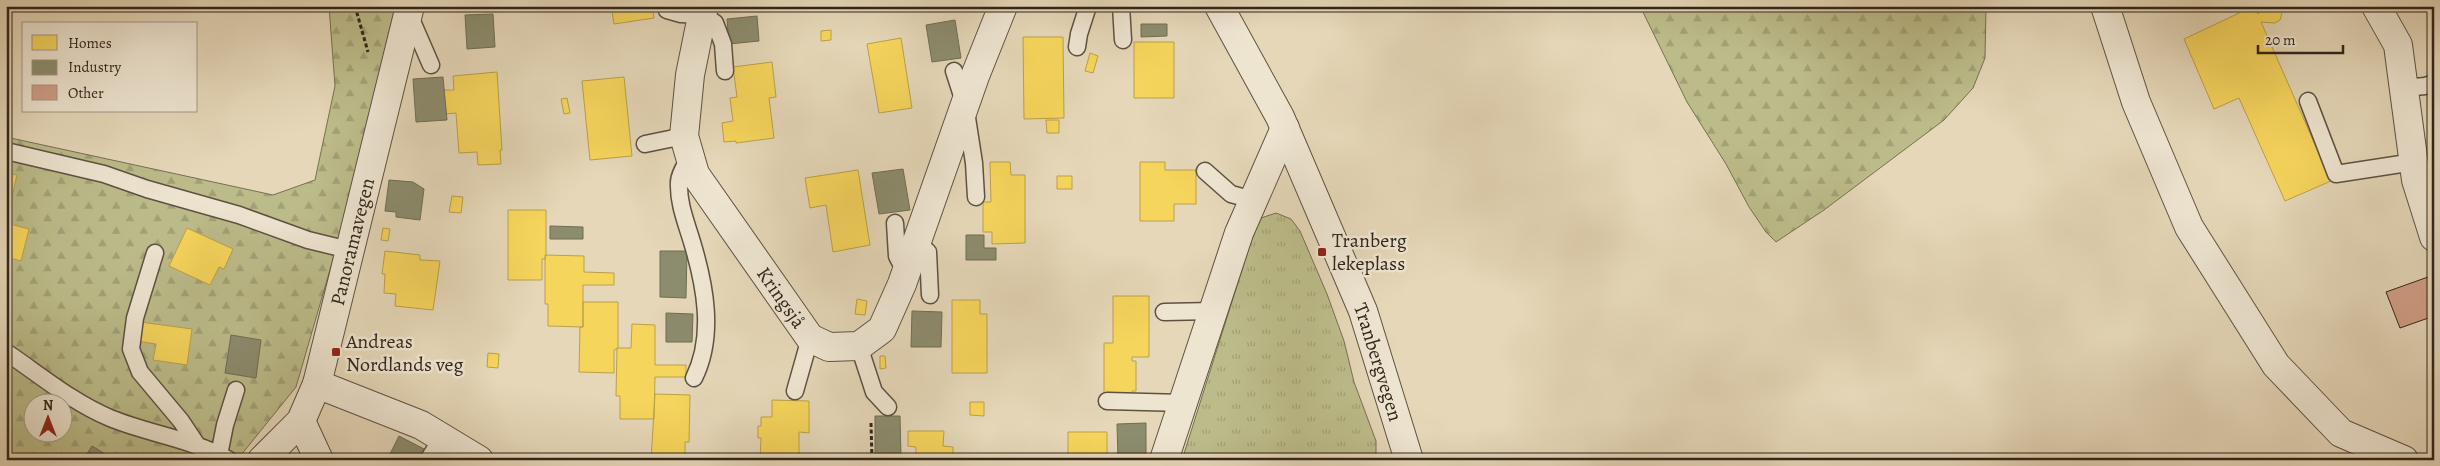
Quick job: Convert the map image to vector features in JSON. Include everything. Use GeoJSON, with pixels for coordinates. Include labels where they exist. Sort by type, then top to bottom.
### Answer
{"type":"FeatureCollection","features":[{"type":"Feature","properties":{"kind":"street"},"geometry":{"type":"LineString","coordinates":[[859,346],[882,329],[906,273],[965,105],[1003,6]]}},
{"type":"Feature","properties":{"kind":"street","name":"Tranbergvegen"},"geometry":{"type":"LineString","coordinates":[[1219,6],[1285,128],[1363,311],[1409,460]]}},
{"type":"Feature","properties":{"kind":"street"},"geometry":{"type":"LineString","coordinates":[[2106,6],[2136,102],[2188,227],[2276,365],[2341,433],[2404,460]]}},
{"type":"Feature","properties":{"kind":"street"},"geometry":{"type":"LineString","coordinates":[[2376,6],[2398,45],[2416,180],[2434,237]]}},
{"type":"Feature","properties":{"kind":"street","name":"Panoramavegen"},"geometry":{"type":"LineString","coordinates":[[262,460],[301,421],[317,384],[349,250],[370,201],[392,76],[409,9]]}},
{"type":"Feature","properties":{"kind":"street","name":"Kringsjå"},"geometry":{"type":"LineString","coordinates":[[703,11],[690,75],[687,147],[695,174],[810,338],[829,347],[859,346]]}},
{"type":"Feature","properties":{"kind":"street"},"geometry":{"type":"LineString","coordinates":[[1164,460],[1239,233],[1285,128]]}},
{"type":"Feature","properties":{"kind":"street"},"geometry":{"type":"LineString","coordinates":[[317,384],[421,425],[435,449],[479,460]]}},
{"type":"Feature","properties":{"kind":"street"},"geometry":{"type":"LineString","coordinates":[[301,421],[319,460]]}},
{"type":"Feature","properties":{"kind":"lane"},"geometry":{"type":"LineString","coordinates":[[667,6],[667,10],[681,14],[703,11],[715,23],[723,44],[725,71]]}},
{"type":"Feature","properties":{"kind":"lane"},"geometry":{"type":"LineString","coordinates":[[1077,47],[1088,6]]}},
{"type":"Feature","properties":{"kind":"lane"},"geometry":{"type":"LineString","coordinates":[[1120,6],[1123,40]]}},
{"type":"Feature","properties":{"kind":"lane"},"geometry":{"type":"LineString","coordinates":[[409,9],[430,65]]}},
{"type":"Feature","properties":{"kind":"lane"},"geometry":{"type":"LineString","coordinates":[[954,71],[965,105],[974,163],[976,197]]}},
{"type":"Feature","properties":{"kind":"lane"},"geometry":{"type":"LineString","coordinates":[[2404,88],[2434,83]]}},
{"type":"Feature","properties":{"kind":"lane"},"geometry":{"type":"LineString","coordinates":[[2308,101],[2336,174],[2414,162]]}},
{"type":"Feature","properties":{"kind":"lane"},"geometry":{"type":"LineString","coordinates":[[645,144],[687,147],[679,180],[680,206],[698,261],[704,295],[706,337],[702,362],[694,378]]}},
{"type":"Feature","properties":{"kind":"lane"},"geometry":{"type":"LineString","coordinates":[[6,150],[104,174],[146,189],[239,215],[308,240],[349,250]]}},
{"type":"Feature","properties":{"kind":"lane"},"geometry":{"type":"LineString","coordinates":[[1205,171],[1231,194],[1253,200]]}},
{"type":"Feature","properties":{"kind":"lane"},"geometry":{"type":"LineString","coordinates":[[894,223],[897,256],[906,273]]}},
{"type":"Feature","properties":{"kind":"lane"},"geometry":{"type":"LineString","coordinates":[[917,242],[928,252],[930,295]]}},
{"type":"Feature","properties":{"kind":"lane"},"geometry":{"type":"LineString","coordinates":[[155,254],[135,318],[131,349],[140,372],[181,421],[197,445]]}},
{"type":"Feature","properties":{"kind":"lane"},"geometry":{"type":"LineString","coordinates":[[1164,312],[1213,311]]}},
{"type":"Feature","properties":{"kind":"lane"},"geometry":{"type":"LineString","coordinates":[[794,391],[810,338]]}},
{"type":"Feature","properties":{"kind":"lane"},"geometry":{"type":"LineString","coordinates":[[859,346],[874,392],[888,407]]}},
{"type":"Feature","properties":{"kind":"lane"},"geometry":{"type":"LineString","coordinates":[[6,352],[80,403],[103,414],[197,445],[224,457],[225,425],[236,390]]}},
{"type":"Feature","properties":{"kind":"lane"},"geometry":{"type":"LineString","coordinates":[[1107,401],[1183,403]]}},
{"type":"Feature","properties":{"kind":"path"},"geometry":{"type":"LineString","coordinates":[[355,6],[371,62],[392,76]]}},
{"type":"Feature","properties":{"kind":"path"},"geometry":{"type":"LineString","coordinates":[[872,460],[871,416],[874,392]]}},
{"type":"Feature","properties":{"kind":"green space"},"geometry":{"type":"Polygon","coordinates":[[[329,6],[401,6],[347,211],[296,387],[237,460],[6,460],[6,137],[273,195],[315,180],[335,86],[329,6]]]}},
{"type":"Feature","properties":{"kind":"green space"},"geometry":{"type":"Polygon","coordinates":[[[1640,6],[1986,6],[1985,58],[1973,88],[1944,120],[1824,210],[1776,242],[1766,232],[1749,207],[1726,164],[1687,102],[1640,6]]]}},
{"type":"Feature","properties":{"kind":"green space"},"geometry":{"type":"Polygon","coordinates":[[[1276,213],[1291,219],[1300,231],[1327,294],[1344,341],[1354,382],[1376,441],[1376,460],[1182,460],[1254,232],[1261,218],[1276,213]]]}},
{"type":"Feature","properties":{"kind":"building: Homes"},"geometry":{"type":"Polygon","coordinates":[[[611,6],[652,6],[654,18],[614,24],[611,6]]]}},
{"type":"Feature","properties":{"kind":"building: Homes"},"geometry":{"type":"Polygon","coordinates":[[[2254,6],[2258,14],[2264,6],[2278,6],[2282,13],[2280,20],[2275,23],[2261,22],[2331,181],[2285,201],[2239,98],[2214,109],[2184,39],[2254,6]]]}},
{"type":"Feature","properties":{"kind":"building: Homes"},"geometry":{"type":"Polygon","coordinates":[[[831,30],[831,40],[821,41],[821,31],[831,30]]]}},
{"type":"Feature","properties":{"kind":"building: Homes"},"geometry":{"type":"Polygon","coordinates":[[[1023,37],[1063,37],[1064,118],[1024,119],[1023,37]]]}},
{"type":"Feature","properties":{"kind":"building: Homes"},"geometry":{"type":"Polygon","coordinates":[[[901,38],[912,108],[879,113],[867,44],[901,38]]]}},
{"type":"Feature","properties":{"kind":"building: Homes"},"geometry":{"type":"Polygon","coordinates":[[[1134,42],[1174,42],[1174,98],[1134,98],[1134,42]]]}},
{"type":"Feature","properties":{"kind":"building: Homes"},"geometry":{"type":"Polygon","coordinates":[[[1090,53],[1098,56],[1093,73],[1085,71],[1090,53]]]}},
{"type":"Feature","properties":{"kind":"building: Homes"},"geometry":{"type":"Polygon","coordinates":[[[772,62],[776,97],[769,98],[774,138],[736,143],[736,141],[724,142],[722,123],[733,121],[730,98],[737,97],[733,67],[772,62]]]}},
{"type":"Feature","properties":{"kind":"building: Homes"},"geometry":{"type":"Polygon","coordinates":[[[497,72],[502,150],[500,150],[501,164],[478,165],[477,152],[459,153],[456,113],[446,114],[444,90],[454,90],[453,76],[497,72]]]}},
{"type":"Feature","properties":{"kind":"building: Homes"},"geometry":{"type":"Polygon","coordinates":[[[624,77],[632,156],[590,160],[582,81],[624,77]]]}},
{"type":"Feature","properties":{"kind":"building: Homes"},"geometry":{"type":"Polygon","coordinates":[[[567,98],[570,113],[564,114],[561,99],[567,98]]]}},
{"type":"Feature","properties":{"kind":"building: Homes"},"geometry":{"type":"Polygon","coordinates":[[[1046,120],[1059,120],[1059,133],[1047,133],[1046,120]]]}},
{"type":"Feature","properties":{"kind":"building: Homes"},"geometry":{"type":"Polygon","coordinates":[[[990,162],[1010,162],[1011,175],[1025,175],[1025,243],[992,244],[992,232],[983,232],[983,202],[991,202],[990,162]]]}},
{"type":"Feature","properties":{"kind":"building: Homes"},"geometry":{"type":"Polygon","coordinates":[[[1140,162],[1165,162],[1165,170],[1196,170],[1196,204],[1174,204],[1174,221],[1140,221],[1140,162]]]}},
{"type":"Feature","properties":{"kind":"building: Homes"},"geometry":{"type":"Polygon","coordinates":[[[858,170],[870,245],[833,252],[826,205],[810,208],[805,178],[858,170]]]}},
{"type":"Feature","properties":{"kind":"building: Homes"},"geometry":{"type":"Polygon","coordinates":[[[6,173],[17,175],[7,217],[6,217],[6,173]]]}},
{"type":"Feature","properties":{"kind":"building: Homes"},"geometry":{"type":"Polygon","coordinates":[[[1057,176],[1072,176],[1072,189],[1057,189],[1057,176]]]}},
{"type":"Feature","properties":{"kind":"building: Homes"},"geometry":{"type":"Polygon","coordinates":[[[452,196],[463,197],[461,213],[449,212],[452,196]]]}},
{"type":"Feature","properties":{"kind":"building: Homes"},"geometry":{"type":"Polygon","coordinates":[[[508,210],[546,210],[546,255],[545,259],[542,259],[542,280],[508,280],[508,210]]]}},
{"type":"Feature","properties":{"kind":"building: Homes"},"geometry":{"type":"Polygon","coordinates":[[[6,223],[29,229],[21,261],[6,257],[6,223]]]}},
{"type":"Feature","properties":{"kind":"building: Homes"},"geometry":{"type":"Polygon","coordinates":[[[187,228],[233,249],[224,269],[219,267],[210,285],[169,266],[187,228]]]}},
{"type":"Feature","properties":{"kind":"building: Homes"},"geometry":{"type":"Polygon","coordinates":[[[383,228],[390,229],[388,241],[381,240],[383,228]]]}},
{"type":"Feature","properties":{"kind":"building: Homes"},"geometry":{"type":"Polygon","coordinates":[[[385,251],[420,255],[420,260],[440,261],[433,310],[395,306],[396,294],[384,293],[385,274],[382,274],[385,251]]]}},
{"type":"Feature","properties":{"kind":"building: Homes"},"geometry":{"type":"Polygon","coordinates":[[[545,255],[584,256],[584,272],[614,273],[614,285],[583,285],[583,327],[548,326],[548,304],[545,304],[545,255]]]}},
{"type":"Feature","properties":{"kind":"building: Homes"},"geometry":{"type":"Polygon","coordinates":[[[1113,296],[1149,296],[1149,357],[1132,357],[1132,361],[1136,361],[1136,391],[1132,391],[1132,394],[1104,394],[1104,343],[1113,343],[1113,296]]]}},
{"type":"Feature","properties":{"kind":"building: Homes"},"geometry":{"type":"Polygon","coordinates":[[[857,299],[867,301],[865,315],[855,314],[857,299]]]}},
{"type":"Feature","properties":{"kind":"building: Homes"},"geometry":{"type":"Polygon","coordinates":[[[952,300],[980,300],[980,314],[987,314],[987,373],[952,373],[952,300]]]}},
{"type":"Feature","properties":{"kind":"building: Homes"},"geometry":{"type":"Polygon","coordinates":[[[583,302],[618,302],[618,348],[614,350],[614,373],[579,372],[580,327],[583,327],[583,302]]]}},
{"type":"Feature","properties":{"kind":"building: Homes"},"geometry":{"type":"Polygon","coordinates":[[[140,322],[192,329],[187,365],[153,360],[156,344],[137,341],[140,322]]]}},
{"type":"Feature","properties":{"kind":"building: Homes"},"geometry":{"type":"Polygon","coordinates":[[[632,324],[655,325],[655,365],[686,365],[686,377],[655,377],[654,419],[620,419],[620,396],[616,396],[617,348],[631,348],[632,324]]]}},
{"type":"Feature","properties":{"kind":"building: Homes"},"geometry":{"type":"Polygon","coordinates":[[[488,353],[499,354],[498,368],[487,367],[488,353]]]}},
{"type":"Feature","properties":{"kind":"building: Homes"},"geometry":{"type":"Polygon","coordinates":[[[880,356],[885,356],[886,368],[880,369],[880,356]]]}},
{"type":"Feature","properties":{"kind":"building: Homes"},"geometry":{"type":"Polygon","coordinates":[[[655,394],[690,395],[689,442],[685,442],[685,460],[651,460],[655,394]]]}},
{"type":"Feature","properties":{"kind":"building: Homes"},"geometry":{"type":"Polygon","coordinates":[[[772,400],[809,401],[809,433],[799,432],[799,460],[760,460],[761,438],[758,438],[758,426],[761,426],[761,417],[772,417],[772,400]]]}},
{"type":"Feature","properties":{"kind":"building: Homes"},"geometry":{"type":"Polygon","coordinates":[[[970,402],[984,402],[984,416],[970,415],[970,402]]]}},
{"type":"Feature","properties":{"kind":"building: Homes"},"geometry":{"type":"Polygon","coordinates":[[[908,431],[944,431],[943,446],[953,447],[953,460],[916,460],[916,447],[908,446],[908,431]]]}},
{"type":"Feature","properties":{"kind":"building: Homes"},"geometry":{"type":"Polygon","coordinates":[[[1068,432],[1107,432],[1107,460],[1068,460],[1068,432]]]}},
{"type":"Feature","properties":{"kind":"building: Industry"},"geometry":{"type":"Polygon","coordinates":[[[493,14],[495,47],[467,49],[465,15],[493,14]]]}},
{"type":"Feature","properties":{"kind":"building: Industry"},"geometry":{"type":"Polygon","coordinates":[[[757,16],[759,41],[729,44],[727,19],[757,16]]]}},
{"type":"Feature","properties":{"kind":"building: Industry"},"geometry":{"type":"Polygon","coordinates":[[[955,20],[961,58],[932,62],[926,25],[955,20]]]}},
{"type":"Feature","properties":{"kind":"building: Industry"},"geometry":{"type":"Polygon","coordinates":[[[1141,24],[1167,24],[1167,36],[1141,37],[1141,24]]]}},
{"type":"Feature","properties":{"kind":"building: Industry"},"geometry":{"type":"Polygon","coordinates":[[[443,77],[447,120],[416,122],[413,79],[443,77]]]}},
{"type":"Feature","properties":{"kind":"building: Industry"},"geometry":{"type":"Polygon","coordinates":[[[903,169],[910,210],[879,214],[872,173],[903,169]]]}},
{"type":"Feature","properties":{"kind":"building: Industry"},"geometry":{"type":"Polygon","coordinates":[[[389,180],[413,182],[424,189],[420,220],[396,217],[396,212],[385,211],[389,180]]]}},
{"type":"Feature","properties":{"kind":"building: Industry"},"geometry":{"type":"Polygon","coordinates":[[[550,226],[583,227],[583,239],[550,239],[550,226]]]}},
{"type":"Feature","properties":{"kind":"building: Industry"},"geometry":{"type":"Polygon","coordinates":[[[966,235],[984,235],[984,248],[996,248],[996,260],[966,260],[966,235]]]}},
{"type":"Feature","properties":{"kind":"building: Industry"},"geometry":{"type":"Polygon","coordinates":[[[660,251],[687,251],[686,298],[660,297],[660,251]]]}},
{"type":"Feature","properties":{"kind":"building: Industry"},"geometry":{"type":"Polygon","coordinates":[[[912,311],[942,312],[941,347],[911,347],[912,311]]]}},
{"type":"Feature","properties":{"kind":"building: Industry"},"geometry":{"type":"Polygon","coordinates":[[[666,313],[693,314],[692,342],[666,342],[666,313]]]}},
{"type":"Feature","properties":{"kind":"building: Industry"},"geometry":{"type":"Polygon","coordinates":[[[231,335],[261,340],[256,378],[225,373],[231,335]]]}},
{"type":"Feature","properties":{"kind":"building: Industry"},"geometry":{"type":"Polygon","coordinates":[[[875,416],[900,416],[901,457],[875,457],[875,416]]]}},
{"type":"Feature","properties":{"kind":"building: Industry"},"geometry":{"type":"Polygon","coordinates":[[[1146,423],[1146,460],[1118,460],[1117,424],[1146,423]]]}},
{"type":"Feature","properties":{"kind":"building: Industry"},"geometry":{"type":"Polygon","coordinates":[[[399,436],[424,449],[418,460],[387,460],[399,436]]]}},
{"type":"Feature","properties":{"kind":"building: Industry"},"geometry":{"type":"Polygon","coordinates":[[[92,446],[115,460],[83,460],[92,446]]]}},
{"type":"Feature","properties":{"kind":"building: Other"},"geometry":{"type":"Polygon","coordinates":[[[2428,277],[2434,290],[2434,316],[2400,328],[2386,292],[2428,277]]]}},
{"type":"Feature","properties":{"kind":"place","name":"Tranberg lekeplass"},"geometry":{"type":"Point","coordinates":[1322,252]}},
{"type":"Feature","properties":{"kind":"place","name":"Andreas Nordlands veg"},"geometry":{"type":"Point","coordinates":[336,352]}}]}
